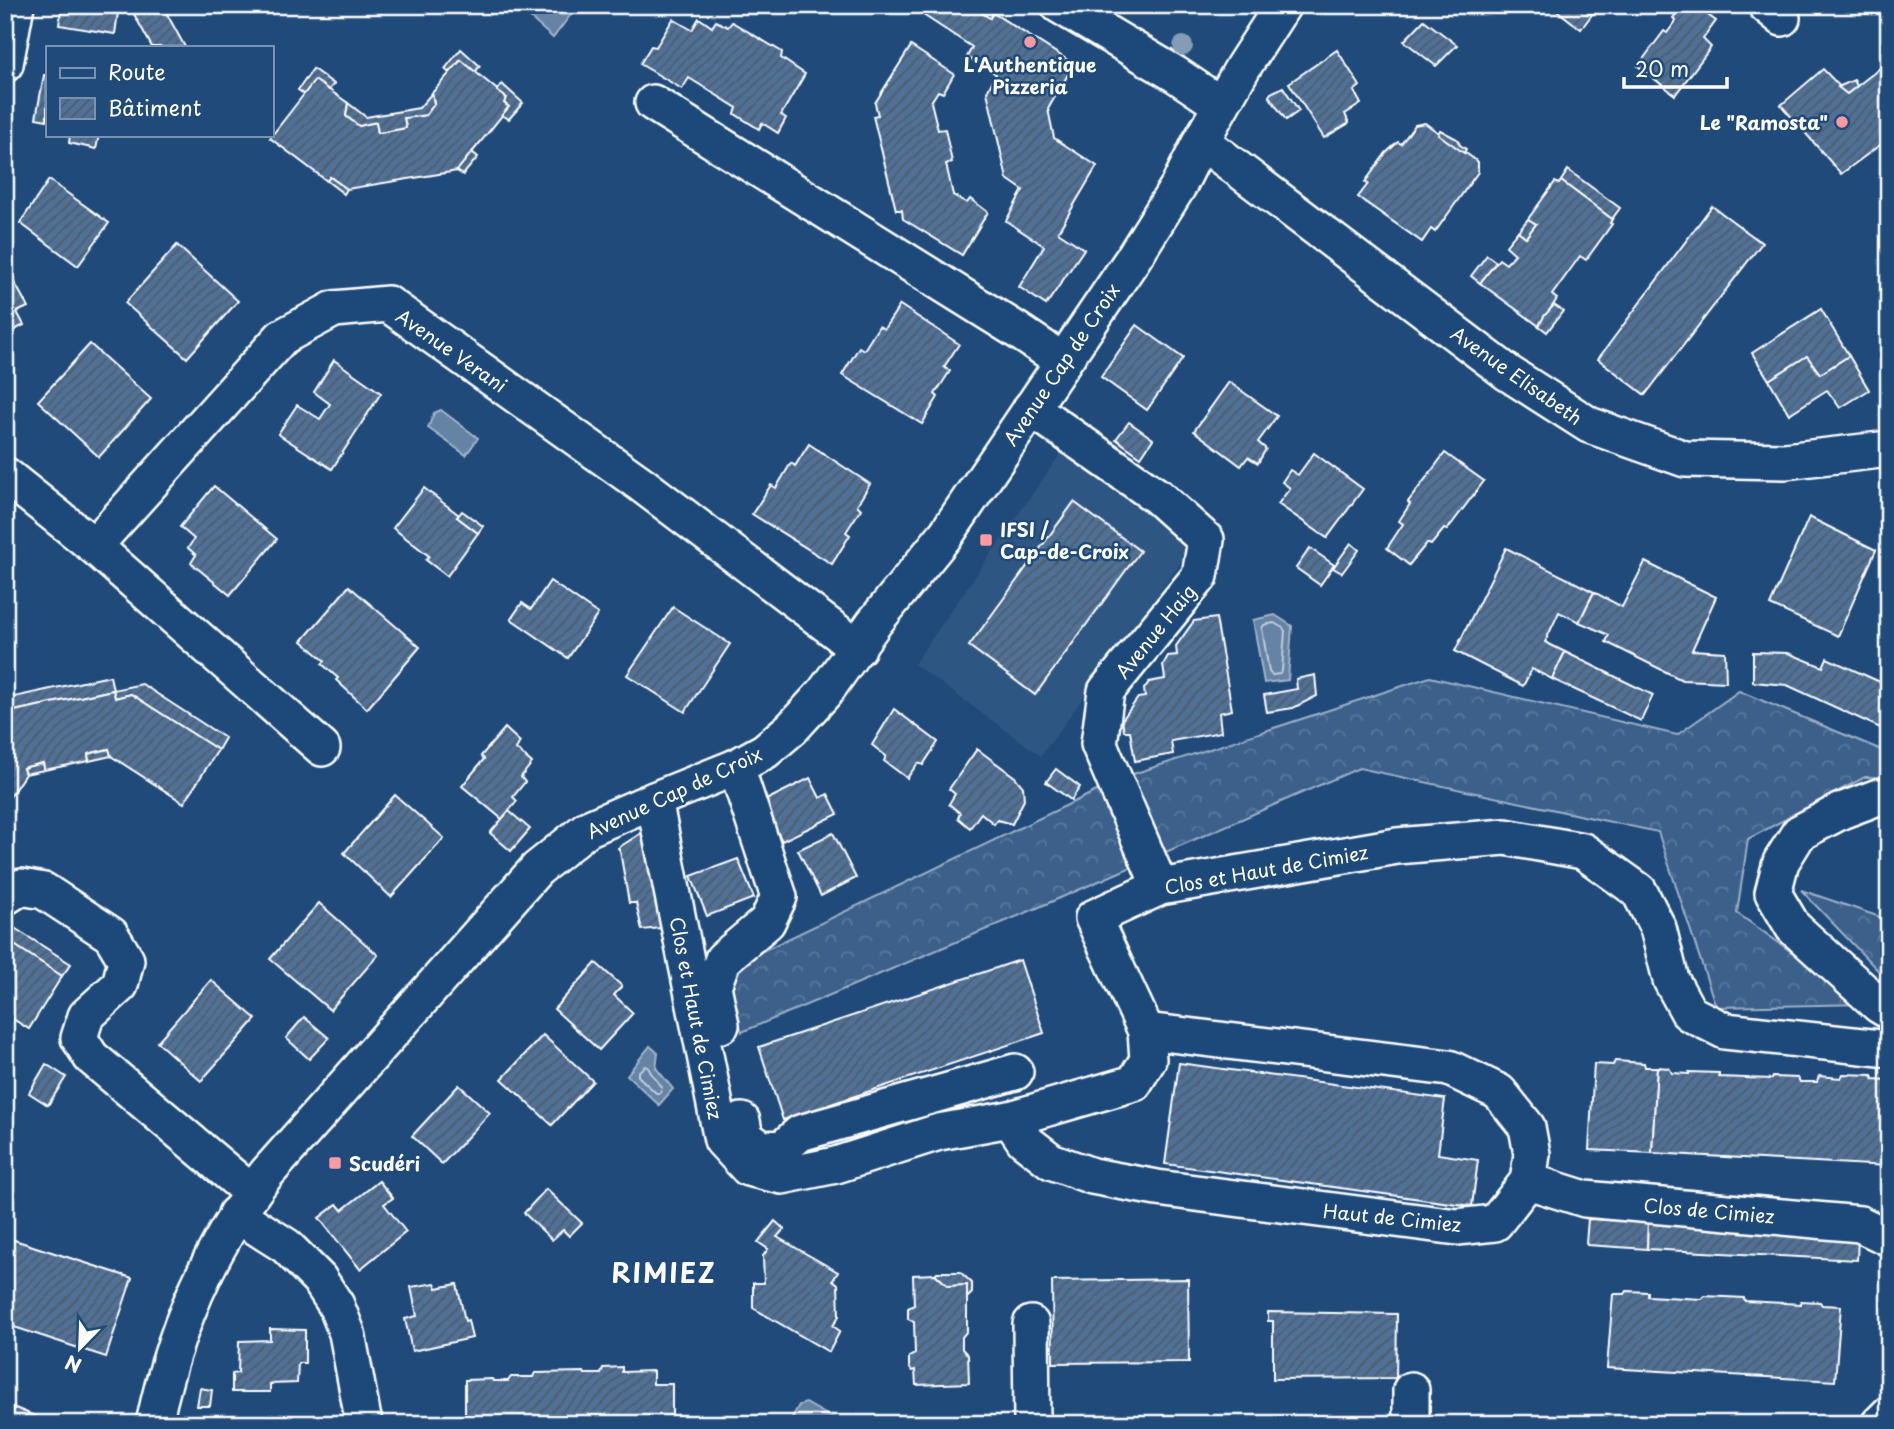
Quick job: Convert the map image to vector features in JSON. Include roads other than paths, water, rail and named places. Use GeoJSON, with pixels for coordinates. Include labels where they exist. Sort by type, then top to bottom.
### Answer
{"type":"FeatureCollection","features":[{"type":"Feature","properties":{"kind":"street"},"geometry":{"type":"LineString","coordinates":[[5,64],[16,5]]}},
{"type":"Feature","properties":{"kind":"street"},"geometry":{"type":"LineString","coordinates":[[1059,5],[1221,105]]}},
{"type":"Feature","properties":{"kind":"street","name":"Avenue Cap de Croix"},"geometry":{"type":"LineString","coordinates":[[154,1424],[162,1384],[177,1335],[200,1279],[244,1203],[537,869],[587,829],[736,767],[765,751],[792,728],[825,692],[907,581],[947,533],[1132,260],[1179,185],[1200,141],[1243,66],[1283,5]]}},
{"type":"Feature","properties":{"kind":"street"},"geometry":{"type":"LineString","coordinates":[[653,103],[1063,361]]}},
{"type":"Feature","properties":{"kind":"street","name":"Avenue Elisabeth"},"geometry":{"type":"LineString","coordinates":[[1200,141],[1508,373],[1589,425],[1685,459],[1785,461],[1889,449]]}},
{"type":"Feature","properties":{"kind":"street","name":"Avenue Verani"},"geometry":{"type":"LineString","coordinates":[[94,546],[282,337],[334,309],[388,304],[641,484],[858,648]]}},
{"type":"Feature","properties":{"kind":"street","name":"Avenue Haig"},"geometry":{"type":"LineString","coordinates":[[1031,408],[1158,497],[1206,540],[1200,576],[1106,691],[1099,744],[1160,887]]}},
{"type":"Feature","properties":{"kind":"street"},"geometry":{"type":"LineString","coordinates":[[5,475],[94,546],[322,748]]}},
{"type":"Feature","properties":{"kind":"street"},"geometry":{"type":"LineString","coordinates":[[736,767],[779,897],[767,922],[723,960],[713,986],[745,1137],[762,1149],[783,1148],[800,1133],[1015,1072]]}},
{"type":"Feature","properties":{"kind":"street"},"geometry":{"type":"LineString","coordinates":[[1889,797],[1878,797],[1841,811],[1799,833],[1781,862],[1773,893],[1793,927],[1889,1012]]}},
{"type":"Feature","properties":{"kind":"street","name":"Clos et Haut de Cimiez"},"geometry":{"type":"LineString","coordinates":[[654,800],[722,1140],[748,1168],[782,1176],[836,1165],[939,1132],[1010,1119],[1134,1083],[1147,1060],[1146,1031],[1093,918],[1160,887],[1397,846],[1505,836],[1583,851],[1639,891],[1658,928],[1671,980],[1689,1013],[1725,1031],[1889,1049]]}},
{"type":"Feature","properties":{"kind":"street"},"geometry":{"type":"LineString","coordinates":[[5,897],[21,887],[44,891],[111,935],[126,960],[120,985],[86,1016],[79,1038],[91,1056],[319,1279],[337,1305],[347,1333],[364,1424]]}},
{"type":"Feature","properties":{"kind":"street"},"geometry":{"type":"LineString","coordinates":[[1146,1031],[1449,1069],[1499,1092],[1527,1127],[1532,1154],[1528,1181]]}},
{"type":"Feature","properties":{"kind":"street","name":"Haut de Cimiez"},"geometry":{"type":"LineString","coordinates":[[1010,1119],[1024,1140],[1051,1161],[1092,1176],[1171,1190],[1457,1227],[1495,1223],[1528,1181]]}},
{"type":"Feature","properties":{"kind":"street","name":"Clos de Cimiez"},"geometry":{"type":"LineString","coordinates":[[1528,1181],[1585,1199],[1860,1224],[1889,1238]]}},
{"type":"Feature","properties":{"kind":"street"},"geometry":{"type":"LineString","coordinates":[[1031,1324],[1032,1424]]}},
{"type":"Feature","properties":{"kind":"street"},"geometry":{"type":"LineString","coordinates":[[1879,1424],[1889,1414]]}},
{"type":"Feature","properties":{"kind":"water"},"geometry":{"type":"Polygon","coordinates":[[[519,5],[578,5],[553,38],[520,9],[519,5]]]}},
{"type":"Feature","properties":{"kind":"water"},"geometry":{"type":"Polygon","coordinates":[[[441,410],[478,438],[466,455],[428,428],[434,413],[441,410]]]}},
{"type":"Feature","properties":{"kind":"water"},"geometry":{"type":"Polygon","coordinates":[[[1275,615],[1292,626],[1288,680],[1264,683],[1253,620],[1275,615]]]}},
{"type":"Feature","properties":{"kind":"water"},"geometry":{"type":"Polygon","coordinates":[[[650,1046],[658,1053],[656,1068],[673,1089],[659,1105],[627,1075],[650,1046]]]}},
{"type":"Feature","properties":{"kind":"water"},"geometry":{"type":"Polygon","coordinates":[[[806,1403],[843,1424],[789,1423],[799,1405],[806,1403]]]}},
{"type":"Feature","properties":{"kind":"place","name":"L'Authentique Pizzeria"},"geometry":{"type":"Point","coordinates":[1030,42]}},
{"type":"Feature","properties":{"kind":"place","name":"Le \"Ramosta\""},"geometry":{"type":"Point","coordinates":[1842,122]}},
{"type":"Feature","properties":{"kind":"place","name":"IFSI / Cap-de-Croix"},"geometry":{"type":"Point","coordinates":[986,540]}},
{"type":"Feature","properties":{"kind":"place","name":"Scudéri"},"geometry":{"type":"Point","coordinates":[335,1163]}},
{"type":"Feature","properties":{"kind":"district","name":"RIMIEZ"},"geometry":{"type":"Point","coordinates":[664,1272]}}]}
